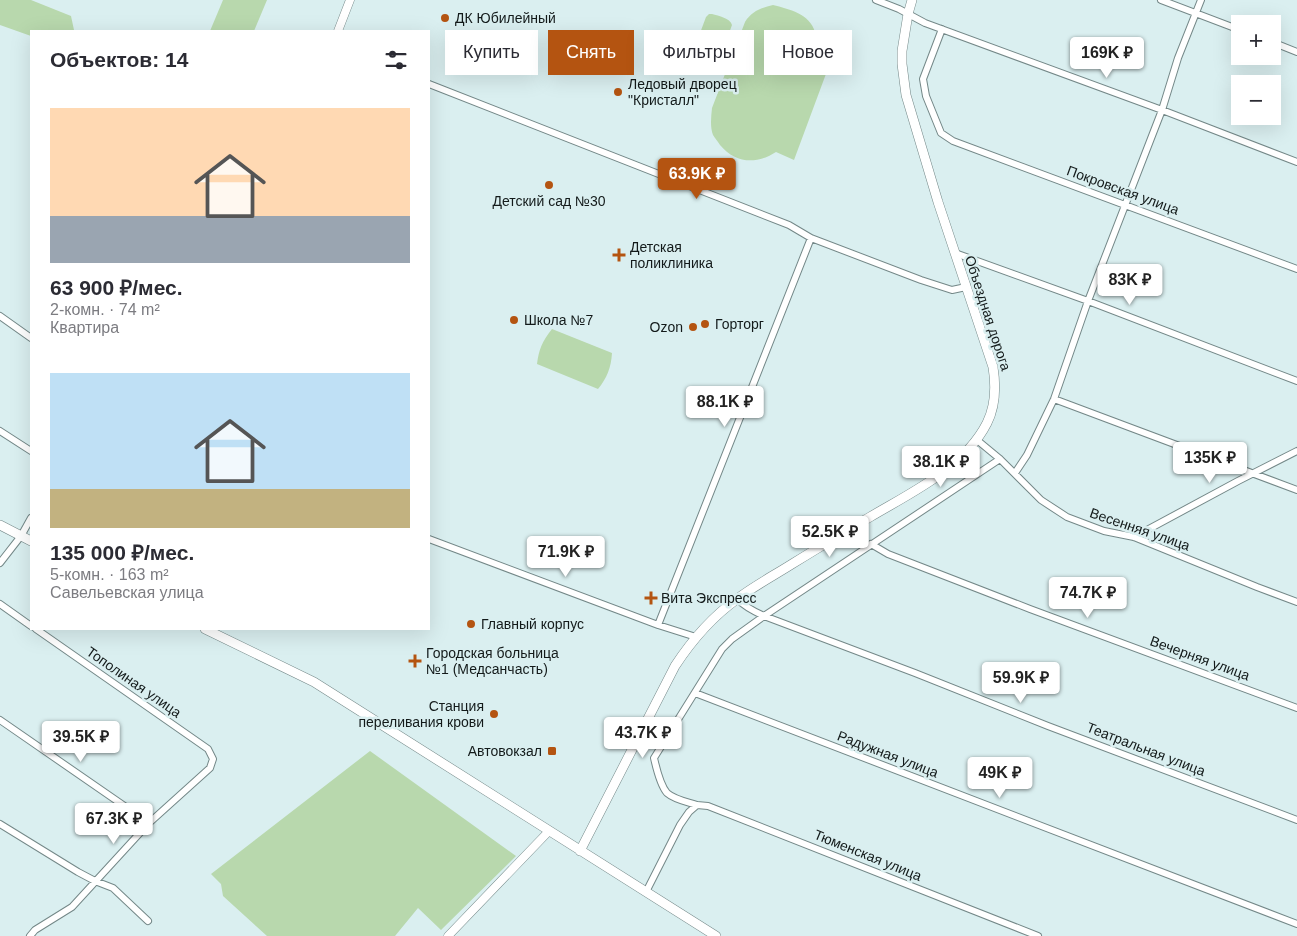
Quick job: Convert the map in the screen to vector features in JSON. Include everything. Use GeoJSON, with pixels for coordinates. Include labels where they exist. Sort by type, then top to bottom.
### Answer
{"type":"FeatureCollection","features":[{"type":"Feature","properties":{"kind":"main road","name":"Объездная дорога"},"geometry":{"type":"LineString","coordinates":[[580,851],[675,666],[708,624],[737,599],[759,584],[919,489],[953,464],[977,440],[992,413],[996,381],[993,367],[938,202],[906,95],[902,51],[912,0]]}},
{"type":"Feature","properties":{"kind":"main road"},"geometry":{"type":"LineString","coordinates":[[0,525],[30,540]]}},
{"type":"Feature","properties":{"kind":"main road"},"geometry":{"type":"LineString","coordinates":[[207,630],[314,682],[716,936]]}},
{"type":"Feature","properties":{"kind":"street"},"geometry":{"type":"LineString","coordinates":[[338,30],[350,0]]}},
{"type":"Feature","properties":{"kind":"street"},"geometry":{"type":"LineString","coordinates":[[876,0],[925,23],[1297,162]]}},
{"type":"Feature","properties":{"kind":"street"},"geometry":{"type":"LineString","coordinates":[[1161,0],[1231,27]]}},
{"type":"Feature","properties":{"kind":"street"},"geometry":{"type":"LineString","coordinates":[[1015,473],[1027,455],[1054,399],[1088,301],[1162,110],[1178,58],[1201,0]]}},
{"type":"Feature","properties":{"kind":"street","name":"Покровская улица"},"geometry":{"type":"LineString","coordinates":[[942,29],[923,78],[926,96],[941,133],[953,141],[1297,269]]}},
{"type":"Feature","properties":{"kind":"street"},"geometry":{"type":"LineString","coordinates":[[1281,46],[1297,52]]}},
{"type":"Feature","properties":{"kind":"street"},"geometry":{"type":"LineString","coordinates":[[430,84],[782,222],[811,238],[952,290],[966,287]]}},
{"type":"Feature","properties":{"kind":"street"},"geometry":{"type":"LineString","coordinates":[[658,624],[811,238]]}},
{"type":"Feature","properties":{"kind":"street"},"geometry":{"type":"LineString","coordinates":[[955,253],[1088,301],[1297,381]]}},
{"type":"Feature","properties":{"kind":"street"},"geometry":{"type":"LineString","coordinates":[[0,316],[30,337]]}},
{"type":"Feature","properties":{"kind":"street"},"geometry":{"type":"LineString","coordinates":[[1054,399],[1297,490]]}},
{"type":"Feature","properties":{"kind":"street"},"geometry":{"type":"LineString","coordinates":[[0,431],[30,450]]}},
{"type":"Feature","properties":{"kind":"street","name":"Весенняя улица"},"geometry":{"type":"LineString","coordinates":[[977,440],[1015,473],[1041,500],[1067,517],[1104,531],[1134,537],[1297,602]]}},
{"type":"Feature","properties":{"kind":"street"},"geometry":{"type":"LineString","coordinates":[[1134,537],[1297,451]]}},
{"type":"Feature","properties":{"kind":"street"},"geometry":{"type":"LineString","coordinates":[[695,693],[722,649],[732,638],[1000,459]]}},
{"type":"Feature","properties":{"kind":"street"},"geometry":{"type":"LineString","coordinates":[[0,563],[21,536],[30,520]]}},
{"type":"Feature","properties":{"kind":"street"},"geometry":{"type":"LineString","coordinates":[[430,539],[696,637]]}},
{"type":"Feature","properties":{"kind":"street","name":"Вечерняя улица"},"geometry":{"type":"LineString","coordinates":[[871,544],[888,554],[1030,609],[1297,708]]}},
{"type":"Feature","properties":{"kind":"street","name":"Театральная улица"},"geometry":{"type":"LineString","coordinates":[[737,599],[752,611],[764,616],[1297,820]]}},
{"type":"Feature","properties":{"kind":"street"},"geometry":{"type":"LineString","coordinates":[[0,604],[30,625]]}},
{"type":"Feature","properties":{"kind":"street","name":"Тополиная улица"},"geometry":{"type":"LineString","coordinates":[[37,630],[208,750],[213,759],[210,768],[149,824]]}},
{"type":"Feature","properties":{"kind":"street","name":"Тюменская улица"},"geometry":{"type":"LineString","coordinates":[[695,693],[654,758],[656,770],[667,792],[678,799],[697,805],[708,806],[1038,936]]}},
{"type":"Feature","properties":{"kind":"street","name":"Радужная улица"},"geometry":{"type":"LineString","coordinates":[[695,693],[1297,924]]}},
{"type":"Feature","properties":{"kind":"street"},"geometry":{"type":"LineString","coordinates":[[0,720],[149,824],[72,907],[35,930],[30,936]]}},
{"type":"Feature","properties":{"kind":"street"},"geometry":{"type":"LineString","coordinates":[[646,892],[680,825],[689,812],[697,805]]}},
{"type":"Feature","properties":{"kind":"street"},"geometry":{"type":"LineString","coordinates":[[0,824],[95,881],[112,888],[148,921]]}},
{"type":"Feature","properties":{"kind":"street"},"geometry":{"type":"LineString","coordinates":[[448,936],[549,831]]}},
{"type":"Feature","properties":{"kind":"green space"},"geometry":{"type":"Polygon","coordinates":[[[0,0],[31,0],[71,16],[74,30],[30,30],[30,36],[0,25],[0,0]]]}},
{"type":"Feature","properties":{"kind":"green space"},"geometry":{"type":"Polygon","coordinates":[[[223,0],[267,0],[254,30],[210,30],[223,0]]]}},
{"type":"Feature","properties":{"kind":"green space"},"geometry":{"type":"Polygon","coordinates":[[[773,5],[798,13],[809,21],[814,30],[764,30],[764,75],[826,75],[794,160],[776,152],[761,159],[739,159],[732,156],[720,145],[713,135],[711,125],[712,108],[725,75],[754,75],[754,30],[742,30],[745,22],[751,15],[773,5]]]}},
{"type":"Feature","properties":{"kind":"green space"},"geometry":{"type":"Polygon","coordinates":[[[712,14],[724,18],[731,23],[730,30],[701,30],[706,17],[712,14]]]}},
{"type":"Feature","properties":{"kind":"green space"},"geometry":{"type":"Polygon","coordinates":[[[552,329],[612,353],[608,372],[598,389],[537,364],[542,346],[552,329]]]}},
{"type":"Feature","properties":{"kind":"green space"},"geometry":{"type":"Polygon","coordinates":[[[370,751],[516,856],[441,930],[418,908],[395,936],[267,936],[223,896],[221,884],[211,874],[370,751]]]}},
{"type":"Feature","properties":{"kind":"place","name":"ДК Юбилейный"},"geometry":{"type":"Point","coordinates":[445,18]}},
{"type":"Feature","properties":{"kind":"place","name":"Ледовый дворец \"Кристалл\""},"geometry":{"type":"Point","coordinates":[618,92]}},
{"type":"Feature","properties":{"kind":"place","name":"Детский сад №30"},"geometry":{"type":"Point","coordinates":[549,185]}},
{"type":"Feature","properties":{"kind":"place","name":"Детская поликлиника"},"geometry":{"type":"Point","coordinates":[619,255]}},
{"type":"Feature","properties":{"kind":"place","name":"Школа №7"},"geometry":{"type":"Point","coordinates":[514,320]}},
{"type":"Feature","properties":{"kind":"place","name":"Горторг"},"geometry":{"type":"Point","coordinates":[705,324]}},
{"type":"Feature","properties":{"kind":"place","name":"Ozon"},"geometry":{"type":"Point","coordinates":[693,327]}},
{"type":"Feature","properties":{"kind":"place","name":"Вита Экспресс"},"geometry":{"type":"Point","coordinates":[651,598]}},
{"type":"Feature","properties":{"kind":"place","name":"Главный корпус"},"geometry":{"type":"Point","coordinates":[471,624]}},
{"type":"Feature","properties":{"kind":"place","name":"Городская больница №1 (Медсанчасть)"},"geometry":{"type":"Point","coordinates":[415,661]}},
{"type":"Feature","properties":{"kind":"place","name":"Станция переливания крови"},"geometry":{"type":"Point","coordinates":[494,714]}},
{"type":"Feature","properties":{"kind":"place","name":"Автовокзал"},"geometry":{"type":"Point","coordinates":[552,751]}}]}
